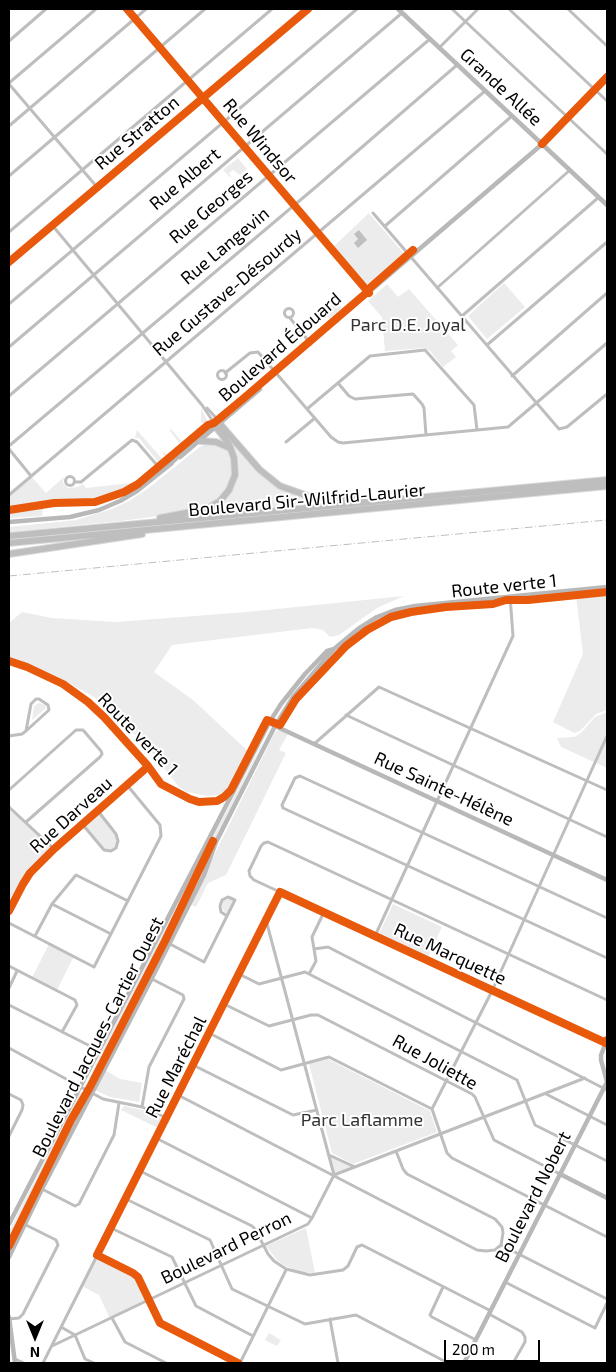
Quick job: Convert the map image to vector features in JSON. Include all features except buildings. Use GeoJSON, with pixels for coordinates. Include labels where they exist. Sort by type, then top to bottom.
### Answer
{"type":"FeatureCollection","features":[{"type":"Feature","properties":{"kind":"highway"},"geometry":{"type":"LineString","coordinates":[[124,525],[201,511],[218,503],[229,490],[235,476],[235,461],[228,443],[217,424]]}},
{"type":"Feature","properties":{"kind":"highway"},"geometry":{"type":"LineString","coordinates":[[217,424],[258,468],[283,487],[311,496],[376,502]]}},
{"type":"Feature","properties":{"kind":"highway"},"geometry":{"type":"LineString","coordinates":[[201,441],[219,442],[230,448]]}},
{"type":"Feature","properties":{"kind":"highway","name":"Boulevard Sir-Wilfrid-Laurier"},"geometry":{"type":"LineString","coordinates":[[9,536],[607,480]]}},
{"type":"Feature","properties":{"kind":"highway","name":"Boulevard Sir-Wilfrid-Laurier"},"geometry":{"type":"LineString","coordinates":[[9,543],[607,486]]}},
{"type":"Feature","properties":{"kind":"highway"},"geometry":{"type":"LineString","coordinates":[[9,554],[120,538],[177,527]]}},
{"type":"Feature","properties":{"kind":"main road","name":"Grande Allée"},"geometry":{"type":"LineString","coordinates":[[398,9],[607,205]]}},
{"type":"Feature","properties":{"kind":"main road","name":"Boulevard Édouard"},"geometry":{"type":"LineString","coordinates":[[9,523],[70,517],[104,508],[137,491],[542,144],[607,77]]}},
{"type":"Feature","properties":{"kind":"main road","name":"Boulevard Édouard"},"geometry":{"type":"LineString","coordinates":[[169,465],[201,441],[217,424]]}},
{"type":"Feature","properties":{"kind":"main road","name":"Boulevard Jacques-Cartier Ouest"},"geometry":{"type":"LineString","coordinates":[[9,1257],[24,1224],[204,875],[216,842],[275,726],[293,697],[334,649],[376,617],[394,610],[415,606],[607,587]]}},
{"type":"Feature","properties":{"kind":"main road","name":"Boulevard Jacques-Cartier Ouest"},"geometry":{"type":"LineString","coordinates":[[9,1224],[269,723],[304,674],[327,651],[334,649]]}},
{"type":"Feature","properties":{"kind":"main road","name":"Rue Sainte-Hélène"},"geometry":{"type":"LineString","coordinates":[[269,723],[607,880]]}},
{"type":"Feature","properties":{"kind":"main road"},"geometry":{"type":"LineString","coordinates":[[605,1089],[606,1082],[601,1054],[607,1042]]}},
{"type":"Feature","properties":{"kind":"main road","name":"Boulevard Nobert"},"geometry":{"type":"LineString","coordinates":[[464,1363],[589,1116],[605,1089]]}},
{"type":"Feature","properties":{"kind":"main road","name":"Rue Joliette"},"geometry":{"type":"LineString","coordinates":[[560,1174],[607,1198]]}},
{"type":"Feature","properties":{"kind":"main road"},"geometry":{"type":"LineString","coordinates":[[9,1319],[15,1361]]}},
{"type":"Feature","properties":{"kind":"street"},"geometry":{"type":"LineString","coordinates":[[9,40],[46,9]]}},
{"type":"Feature","properties":{"kind":"street"},"geometry":{"type":"LineString","coordinates":[[96,9],[9,84],[97,187]]}},
{"type":"Feature","properties":{"kind":"street","name":"Rue Windsor"},"geometry":{"type":"LineString","coordinates":[[127,9],[224,120],[294,206],[370,292]]}},
{"type":"Feature","properties":{"kind":"street"},"geometry":{"type":"LineString","coordinates":[[9,126],[146,9]]}},
{"type":"Feature","properties":{"kind":"street"},"geometry":{"type":"LineString","coordinates":[[9,176],[205,9]]}},
{"type":"Feature","properties":{"kind":"street"},"geometry":{"type":"LineString","coordinates":[[9,232],[272,9]]}},
{"type":"Feature","properties":{"kind":"street","name":"Rue Stratton"},"geometry":{"type":"LineString","coordinates":[[9,262],[308,9]]}},
{"type":"Feature","properties":{"kind":"street"},"geometry":{"type":"LineString","coordinates":[[9,304],[357,9]]}},
{"type":"Feature","properties":{"kind":"street"},"geometry":{"type":"LineString","coordinates":[[452,9],[607,154]]}},
{"type":"Feature","properties":{"kind":"street"},"geometry":{"type":"LineString","coordinates":[[440,48],[478,9]]}},
{"type":"Feature","properties":{"kind":"street"},"geometry":{"type":"LineString","coordinates":[[509,9],[607,101]]}},
{"type":"Feature","properties":{"kind":"street"},"geometry":{"type":"LineString","coordinates":[[568,9],[607,46]]}},
{"type":"Feature","properties":{"kind":"street","name":"Rue Albert"},"geometry":{"type":"LineString","coordinates":[[9,347],[402,13]]}},
{"type":"Feature","properties":{"kind":"street","name":"Rue Georges"},"geometry":{"type":"LineString","coordinates":[[9,396],[430,39]]}},
{"type":"Feature","properties":{"kind":"street","name":"Rue Langevin"},"geometry":{"type":"LineString","coordinates":[[9,448],[458,65]]}},
{"type":"Feature","properties":{"kind":"street","name":"Rue Gustave-Désourdy"},"geometry":{"type":"LineString","coordinates":[[9,495],[485,91]]}},
{"type":"Feature","properties":{"kind":"street"},"geometry":{"type":"LineString","coordinates":[[385,226],[512,116]]}},
{"type":"Feature","properties":{"kind":"street"},"geometry":{"type":"LineString","coordinates":[[437,288],[570,170]]}},
{"type":"Feature","properties":{"kind":"street"},"geometry":{"type":"LineString","coordinates":[[462,316],[599,197]]}},
{"type":"Feature","properties":{"kind":"street"},"geometry":{"type":"LineString","coordinates":[[373,213],[559,429],[567,427],[607,394]]}},
{"type":"Feature","properties":{"kind":"street"},"geometry":{"type":"LineString","coordinates":[[52,225],[217,424]]}},
{"type":"Feature","properties":{"kind":"street"},"geometry":{"type":"LineString","coordinates":[[486,345],[607,242]]}},
{"type":"Feature","properties":{"kind":"street"},"geometry":{"type":"LineString","coordinates":[[512,376],[607,293]]}},
{"type":"Feature","properties":{"kind":"street"},"geometry":{"type":"LineString","coordinates":[[290,318],[310,343]]}},
{"type":"Feature","properties":{"kind":"street"},"geometry":{"type":"LineString","coordinates":[[226,373],[254,352],[261,354],[332,438],[343,443],[508,427],[607,343]]}},
{"type":"Feature","properties":{"kind":"street"},"geometry":{"type":"LineString","coordinates":[[307,409],[370,356],[425,350],[474,405],[477,430]]}},
{"type":"Feature","properties":{"kind":"street"},"geometry":{"type":"LineString","coordinates":[[338,383],[349,396],[355,399],[413,394],[424,408],[426,435]]}},
{"type":"Feature","properties":{"kind":"street"},"geometry":{"type":"LineString","coordinates":[[286,442],[315,418]]}},
{"type":"Feature","properties":{"kind":"street"},"geometry":{"type":"LineString","coordinates":[[74,482],[81,482],[132,440],[138,442],[162,471]]}},
{"type":"Feature","properties":{"kind":"street"},"geometry":{"type":"LineString","coordinates":[[9,448],[31,476]]}},
{"type":"Feature","properties":{"kind":"street"},"geometry":{"type":"LineString","coordinates":[[375,936],[513,636],[510,596]]}},
{"type":"Feature","properties":{"kind":"street"},"geometry":{"type":"LineString","coordinates":[[314,744],[379,687],[607,790]]}},
{"type":"Feature","properties":{"kind":"street"},"geometry":{"type":"LineString","coordinates":[[9,736],[22,734],[26,731],[49,710],[48,705],[39,699],[36,699],[32,704],[26,731]]}},
{"type":"Feature","properties":{"kind":"street"},"geometry":{"type":"LineString","coordinates":[[346,716],[607,837]]}},
{"type":"Feature","properties":{"kind":"street"},"geometry":{"type":"LineString","coordinates":[[9,790],[76,730],[83,730],[100,750],[102,754],[100,757],[26,822]]}},
{"type":"Feature","properties":{"kind":"street"},"geometry":{"type":"LineString","coordinates":[[607,736],[492,991],[432,1109],[447,1153],[452,1158],[607,1237]]}},
{"type":"Feature","properties":{"kind":"street","name":"Rue Darveau"},"geometry":{"type":"LineString","coordinates":[[9,911],[23,884],[54,849],[144,770]]}},
{"type":"Feature","properties":{"kind":"street"},"geometry":{"type":"LineString","coordinates":[[607,918],[300,776],[295,778],[282,805],[284,808],[607,958]]}},
{"type":"Feature","properties":{"kind":"street"},"geometry":{"type":"LineString","coordinates":[[9,923],[94,967],[162,833],[160,825],[127,785]]}},
{"type":"Feature","properties":{"kind":"street"},"geometry":{"type":"LineString","coordinates":[[9,807],[54,849]]}},
{"type":"Feature","properties":{"kind":"street"},"geometry":{"type":"LineString","coordinates":[[83,825],[104,850],[111,851],[116,848],[118,841],[116,834],[98,811]]}},
{"type":"Feature","properties":{"kind":"street","name":"Rue Marquette"},"geometry":{"type":"LineString","coordinates":[[392,900],[268,842],[261,846],[249,871],[250,876],[254,880],[492,991],[607,1042]]}},
{"type":"Feature","properties":{"kind":"street"},"geometry":{"type":"LineString","coordinates":[[35,936],[52,904],[76,875],[128,901]]}},
{"type":"Feature","properties":{"kind":"street","name":"Rue Maréchal"},"geometry":{"type":"LineString","coordinates":[[43,1363],[280,892]]}},
{"type":"Feature","properties":{"kind":"street"},"geometry":{"type":"LineString","coordinates":[[169,943],[204,962],[228,916],[235,900],[228,897],[222,900],[220,906],[222,912],[228,916]]}},
{"type":"Feature","properties":{"kind":"street"},"geometry":{"type":"LineString","coordinates":[[392,900],[607,1000]]}},
{"type":"Feature","properties":{"kind":"street"},"geometry":{"type":"LineString","coordinates":[[52,904],[111,934]]}},
{"type":"Feature","properties":{"kind":"street"},"geometry":{"type":"LineString","coordinates":[[309,974],[316,961],[312,937],[324,912]]}},
{"type":"Feature","properties":{"kind":"street"},"geometry":{"type":"LineString","coordinates":[[266,920],[334,1175]]}},
{"type":"Feature","properties":{"kind":"street"},"geometry":{"type":"LineString","coordinates":[[314,949],[328,947],[605,1089]]}},
{"type":"Feature","properties":{"kind":"street"},"geometry":{"type":"LineString","coordinates":[[9,966],[75,1000],[76,1005],[62,1032]]}},
{"type":"Feature","properties":{"kind":"street"},"geometry":{"type":"LineString","coordinates":[[9,988],[17,971]]}},
{"type":"Feature","properties":{"kind":"street"},"geometry":{"type":"LineString","coordinates":[[239,974],[259,984],[305,972],[309,974],[517,1080],[535,1125],[607,1161]]}},
{"type":"Feature","properties":{"kind":"street"},"geometry":{"type":"LineString","coordinates":[[142,1107],[149,1067],[184,999],[183,995],[152,978]]}},
{"type":"Feature","properties":{"kind":"street","name":"Rue Joliette"},"geometry":{"type":"LineString","coordinates":[[224,1004],[266,1025],[314,1014],[318,1015],[474,1095],[491,1137],[495,1141],[560,1174]]}},
{"type":"Feature","properties":{"kind":"street"},"geometry":{"type":"LineString","coordinates":[[9,1005],[98,1050]]}},
{"type":"Feature","properties":{"kind":"street"},"geometry":{"type":"LineString","coordinates":[[209,1033],[281,1070],[329,1056],[379,1084],[432,1109]]}},
{"type":"Feature","properties":{"kind":"street"},"geometry":{"type":"LineString","coordinates":[[9,1048],[91,1094],[119,1103],[142,1107],[167,1118]]}},
{"type":"Feature","properties":{"kind":"street"},"geometry":{"type":"LineString","coordinates":[[193,1065],[293,1115],[316,1110]]}},
{"type":"Feature","properties":{"kind":"street"},"geometry":{"type":"LineString","coordinates":[[334,1175],[585,1078]]}},
{"type":"Feature","properties":{"kind":"street"},"geometry":{"type":"LineString","coordinates":[[9,1094],[21,1100],[23,1105],[9,1136]]}},
{"type":"Feature","properties":{"kind":"street"},"geometry":{"type":"LineString","coordinates":[[546,1094],[607,1125]]}},
{"type":"Feature","properties":{"kind":"street"},"geometry":{"type":"LineString","coordinates":[[178,1095],[477,1250],[495,1250],[501,1245],[502,1227],[495,1219],[407,1174],[396,1151]]}},
{"type":"Feature","properties":{"kind":"street"},"geometry":{"type":"LineString","coordinates":[[42,1189],[75,1206],[80,1204],[114,1135],[119,1103]]}},
{"type":"Feature","properties":{"kind":"street"},"geometry":{"type":"LineString","coordinates":[[156,1138],[312,1218]]}},
{"type":"Feature","properties":{"kind":"street"},"geometry":{"type":"LineString","coordinates":[[328,1154],[355,1167]]}},
{"type":"Feature","properties":{"kind":"street"},"geometry":{"type":"LineString","coordinates":[[140,1171],[252,1226],[256,1229],[263,1246],[274,1261],[286,1270],[310,1276],[343,1270],[348,1266],[357,1247],[362,1245],[490,1312],[522,1332],[525,1342],[514,1363]]}},
{"type":"Feature","properties":{"kind":"street","name":"Boulevard Perron"},"geometry":{"type":"LineString","coordinates":[[52,1346],[308,1224],[334,1175]]}},
{"type":"Feature","properties":{"kind":"street"},"geometry":{"type":"LineString","coordinates":[[126,1199],[210,1240],[232,1288],[305,1324],[356,1315],[448,1363]]}},
{"type":"Feature","properties":{"kind":"street"},"geometry":{"type":"LineString","coordinates":[[9,1319],[19,1318],[23,1314],[58,1245],[56,1240],[24,1224]]}},
{"type":"Feature","properties":{"kind":"street"},"geometry":{"type":"LineString","coordinates":[[111,1228],[172,1257],[196,1306],[253,1336]]}},
{"type":"Feature","properties":{"kind":"street"},"geometry":{"type":"LineString","coordinates":[[501,1245],[607,1299]]}},
{"type":"Feature","properties":{"kind":"street"},"geometry":{"type":"LineString","coordinates":[[98,1255],[133,1273],[138,1278],[160,1323],[239,1363],[286,1270]]}},
{"type":"Feature","properties":{"kind":"street"},"geometry":{"type":"LineString","coordinates":[[505,1282],[595,1328],[607,1304]]}},
{"type":"Feature","properties":{"kind":"street"},"geometry":{"type":"LineString","coordinates":[[443,1287],[430,1315],[432,1318],[476,1340]]}},
{"type":"Feature","properties":{"kind":"street"},"geometry":{"type":"LineString","coordinates":[[112,1318],[125,1342],[166,1363]]}},
{"type":"Feature","properties":{"kind":"street"},"geometry":{"type":"LineString","coordinates":[[330,1319],[338,1363]]}},
{"type":"Feature","properties":{"kind":"street"},"geometry":{"type":"LineString","coordinates":[[61,1327],[75,1335],[85,1359],[94,1363]]}},
{"type":"Feature","properties":{"kind":"street"},"geometry":{"type":"LineString","coordinates":[[15,1361],[24,1363]]}},
{"type":"Feature","properties":{"kind":"green space"},"geometry":{"type":"Polygon","coordinates":[[[238,158],[247,169],[240,175],[233,170],[229,173],[230,177],[223,170],[238,158]]]}},
{"type":"Feature","properties":{"kind":"green space"},"geometry":{"type":"Polygon","coordinates":[[[369,213],[405,255],[369,286],[333,247],[369,213]]]}},
{"type":"Feature","properties":{"kind":"green space"},"geometry":{"type":"Polygon","coordinates":[[[504,283],[525,307],[487,339],[468,316],[504,283]]]}},
{"type":"Feature","properties":{"kind":"green space","name":"Parc D.E. Joyal"},"geometry":{"type":"Polygon","coordinates":[[[387,284],[398,297],[409,289],[458,345],[451,351],[456,357],[443,367],[430,351],[424,348],[385,351],[382,317],[368,301],[387,284]]]}},
{"type":"Feature","properties":{"kind":"green space"},"geometry":{"type":"Polygon","coordinates":[[[336,301],[342,308],[329,319],[323,312],[336,301]]]}},
{"type":"Feature","properties":{"kind":"green space"},"geometry":{"type":"Polygon","coordinates":[[[201,408],[208,422],[197,433],[196,427],[203,424],[201,422],[201,408]]]}},
{"type":"Feature","properties":{"kind":"green space"},"geometry":{"type":"Polygon","coordinates":[[[171,429],[184,444],[167,459],[163,454],[165,452],[167,455],[180,444],[170,431],[171,429]]]}},
{"type":"Feature","properties":{"kind":"green space"},"geometry":{"type":"Polygon","coordinates":[[[137,430],[163,462],[159,463],[139,438],[135,438],[137,430]]]}},
{"type":"Feature","properties":{"kind":"green space"},"geometry":{"type":"Polygon","coordinates":[[[231,440],[278,486],[334,499],[334,501],[203,514],[202,512],[209,509],[234,482],[231,440]]]}},
{"type":"Feature","properties":{"kind":"green space"},"geometry":{"type":"Polygon","coordinates":[[[210,443],[228,450],[233,458],[232,479],[229,485],[221,497],[209,506],[129,520],[9,532],[9,527],[76,520],[112,509],[146,490],[201,446],[210,443]]]}},
{"type":"Feature","properties":{"kind":"green space"},"geometry":{"type":"Polygon","coordinates":[[[31,476],[46,493],[64,477],[63,483],[68,488],[78,487],[83,484],[86,488],[139,482],[127,489],[95,500],[44,503],[42,516],[9,518],[9,495],[31,476]]]}},
{"type":"Feature","properties":{"kind":"green space"},"geometry":{"type":"Polygon","coordinates":[[[607,593],[607,710],[596,714],[580,731],[574,733],[553,722],[583,654],[576,596],[607,593]]]}},
{"type":"Feature","properties":{"kind":"green space"},"geometry":{"type":"Polygon","coordinates":[[[404,596],[377,608],[339,635],[330,637],[323,630],[312,628],[172,645],[154,672],[193,700],[249,752],[232,785],[226,792],[220,795],[207,796],[187,792],[179,787],[144,743],[94,697],[58,677],[19,660],[9,658],[9,623],[22,612],[52,618],[116,622],[247,612],[404,596]]]}},
{"type":"Feature","properties":{"kind":"green space"},"geometry":{"type":"Polygon","coordinates":[[[39,703],[45,705],[46,708],[32,720],[34,706],[39,703]]]}},
{"type":"Feature","properties":{"kind":"green space"},"geometry":{"type":"Polygon","coordinates":[[[607,712],[607,768],[561,747],[557,738],[574,737],[581,733],[595,717],[607,712]]]}},
{"type":"Feature","properties":{"kind":"green space"},"geometry":{"type":"Polygon","coordinates":[[[270,729],[184,905],[177,903],[270,729]]]}},
{"type":"Feature","properties":{"kind":"green space"},"geometry":{"type":"Polygon","coordinates":[[[279,730],[288,734],[279,750],[286,753],[226,875],[208,883],[196,907],[190,904],[275,732],[279,730]]]}},
{"type":"Feature","properties":{"kind":"green space"},"geometry":{"type":"Polygon","coordinates":[[[9,807],[54,849],[30,873],[9,911],[9,807]]]}},
{"type":"Feature","properties":{"kind":"green space"},"geometry":{"type":"Polygon","coordinates":[[[98,811],[116,834],[118,841],[116,848],[111,851],[104,850],[83,825],[98,811]]]}},
{"type":"Feature","properties":{"kind":"green space"},"geometry":{"type":"Polygon","coordinates":[[[233,900],[227,914],[222,906],[223,901],[233,900]]]}},
{"type":"Feature","properties":{"kind":"green space"},"geometry":{"type":"Polygon","coordinates":[[[393,904],[442,927],[428,957],[379,934],[393,904]]]}},
{"type":"Feature","properties":{"kind":"green space"},"geometry":{"type":"Polygon","coordinates":[[[175,908],[181,913],[90,1088],[86,1086],[104,1046],[175,908]]]}},
{"type":"Feature","properties":{"kind":"green space"},"geometry":{"type":"Polygon","coordinates":[[[49,944],[74,956],[57,990],[32,978],[49,944]]]}},
{"type":"Feature","properties":{"kind":"green space","name":"Parc Laflamme"},"geometry":{"type":"Polygon","coordinates":[[[328,1059],[430,1111],[437,1132],[353,1164],[332,1153],[309,1064],[328,1059]]]}},
{"type":"Feature","properties":{"kind":"green space"},"geometry":{"type":"Polygon","coordinates":[[[105,1070],[120,1079],[142,1083],[139,1102],[110,1097],[95,1090],[105,1070]]]}},
{"type":"Feature","properties":{"kind":"green space"},"geometry":{"type":"Polygon","coordinates":[[[81,1092],[85,1096],[9,1249],[9,1231],[81,1092]]]}},
{"type":"Feature","properties":{"kind":"green space"},"geometry":{"type":"Polygon","coordinates":[[[124,1106],[147,1111],[163,1119],[158,1128],[121,1110],[124,1106]]]}},
{"type":"Feature","properties":{"kind":"green space"},"geometry":{"type":"Polygon","coordinates":[[[328,1155],[355,1167],[334,1175],[328,1155]]]}},
{"type":"Feature","properties":{"kind":"green space"},"geometry":{"type":"Polygon","coordinates":[[[306,1228],[315,1273],[301,1272],[285,1266],[277,1260],[266,1246],[306,1228]]]}},
{"type":"Feature","properties":{"kind":"green space"},"geometry":{"type":"Polygon","coordinates":[[[97,1255],[138,1277],[149,1300],[110,1319],[99,1295],[82,1286],[97,1255]]]}},
{"type":"Feature","properties":{"kind":"green space"},"geometry":{"type":"Polygon","coordinates":[[[269,1333],[281,1340],[277,1346],[265,1340],[269,1333]]]}},
{"type":"Feature","properties":{"kind":"shaded area"},"geometry":{"type":"Polygon","coordinates":[[[359,230],[367,240],[358,248],[354,243],[358,239],[354,234],[359,230]]]}},
{"type":"Feature","properties":{"kind":"railway"},"geometry":{"type":"LineString","coordinates":[[9,576],[607,520]]}},
{"type":"Feature","properties":{"kind":"cycle path"},"geometry":{"type":"LineString","coordinates":[[127,9],[369,293]]}},
{"type":"Feature","properties":{"kind":"cycle path"},"geometry":{"type":"LineString","coordinates":[[9,262],[308,9]]}},
{"type":"Feature","properties":{"kind":"cycle path"},"geometry":{"type":"LineString","coordinates":[[542,144],[607,77]]}},
{"type":"Feature","properties":{"kind":"cycle path"},"geometry":{"type":"LineString","coordinates":[[9,510],[54,503],[95,502],[124,492],[138,484],[208,425],[214,423],[244,398],[413,250]]}},
{"type":"Feature","properties":{"kind":"cycle path","name":"Route verte 1"},"geometry":{"type":"LineString","coordinates":[[9,661],[27,667],[63,684],[88,702],[148,766],[161,784],[199,802],[217,801],[231,790],[267,720],[280,725],[296,699],[346,646],[367,630],[391,617],[446,607],[493,604],[506,600],[528,600],[607,592]]}},
{"type":"Feature","properties":{"kind":"cycle path","name":"Route verte 1"},"geometry":{"type":"LineString","coordinates":[[9,911],[30,873],[54,849],[144,770]]}},
{"type":"Feature","properties":{"kind":"cycle path"},"geometry":{"type":"LineString","coordinates":[[9,1246],[71,1120],[165,941],[213,841]]}},
{"type":"Feature","properties":{"kind":"cycle path"},"geometry":{"type":"LineString","coordinates":[[238,1363],[160,1323],[138,1277],[97,1255],[280,892],[606,1043],[607,1040]]}}]}
